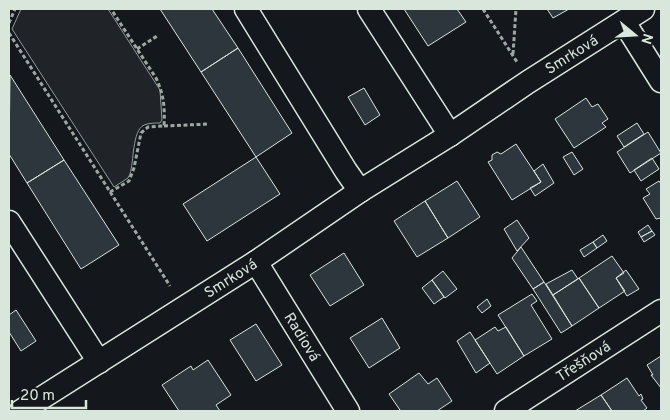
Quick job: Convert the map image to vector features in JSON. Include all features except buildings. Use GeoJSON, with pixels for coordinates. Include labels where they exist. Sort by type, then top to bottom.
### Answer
{"type":"FeatureCollection","features":[{"type":"Feature","properties":{"kind":"street"},"geometry":{"type":"LineString","coordinates":[[246,9],[360,191]]}},
{"type":"Feature","properties":{"kind":"street"},"geometry":{"type":"LineString","coordinates":[[368,9],[450,135]]}},
{"type":"Feature","properties":{"kind":"street","name":"Smrková"},"geometry":{"type":"LineString","coordinates":[[21,411],[256,262],[360,191],[450,135],[528,82],[643,9]]}},
{"type":"Feature","properties":{"kind":"street"},"geometry":{"type":"LineString","coordinates":[[624,22],[661,81]]}},
{"type":"Feature","properties":{"kind":"street"},"geometry":{"type":"LineString","coordinates":[[9,222],[99,362]]}},
{"type":"Feature","properties":{"kind":"street","name":"Radiová"},"geometry":{"type":"LineString","coordinates":[[256,262],[348,411]]}},
{"type":"Feature","properties":{"kind":"street","name":"Třešňová"},"geometry":{"type":"LineString","coordinates":[[506,411],[661,311]]}},
{"type":"Feature","properties":{"kind":"street"},"geometry":{"type":"LineString","coordinates":[[9,404],[14,411]]}},
{"type":"Feature","properties":{"kind":"path"},"geometry":{"type":"LineString","coordinates":[[9,23],[15,9]]}},
{"type":"Feature","properties":{"kind":"path"},"geometry":{"type":"LineString","coordinates":[[111,9],[162,90],[165,104],[164,126]]}},
{"type":"Feature","properties":{"kind":"path"},"geometry":{"type":"LineString","coordinates":[[483,9],[528,82]]}},
{"type":"Feature","properties":{"kind":"path"},"geometry":{"type":"LineString","coordinates":[[512,55],[516,9]]}},
{"type":"Feature","properties":{"kind":"path"},"geometry":{"type":"LineString","coordinates":[[9,32],[170,286]]}},
{"type":"Feature","properties":{"kind":"path"},"geometry":{"type":"LineString","coordinates":[[137,49],[157,36]]}},
{"type":"Feature","properties":{"kind":"path"},"geometry":{"type":"LineString","coordinates":[[110,192],[129,181],[134,168],[141,133],[148,127],[209,124]]}},
{"type":"Feature","properties":{"kind":"shaded area"},"geometry":{"type":"Polygon","coordinates":[[[21,9],[108,9],[160,90],[162,120],[160,123],[146,124],[140,128],[135,140],[130,174],[128,178],[114,187],[12,29],[21,9]]]}}]}
